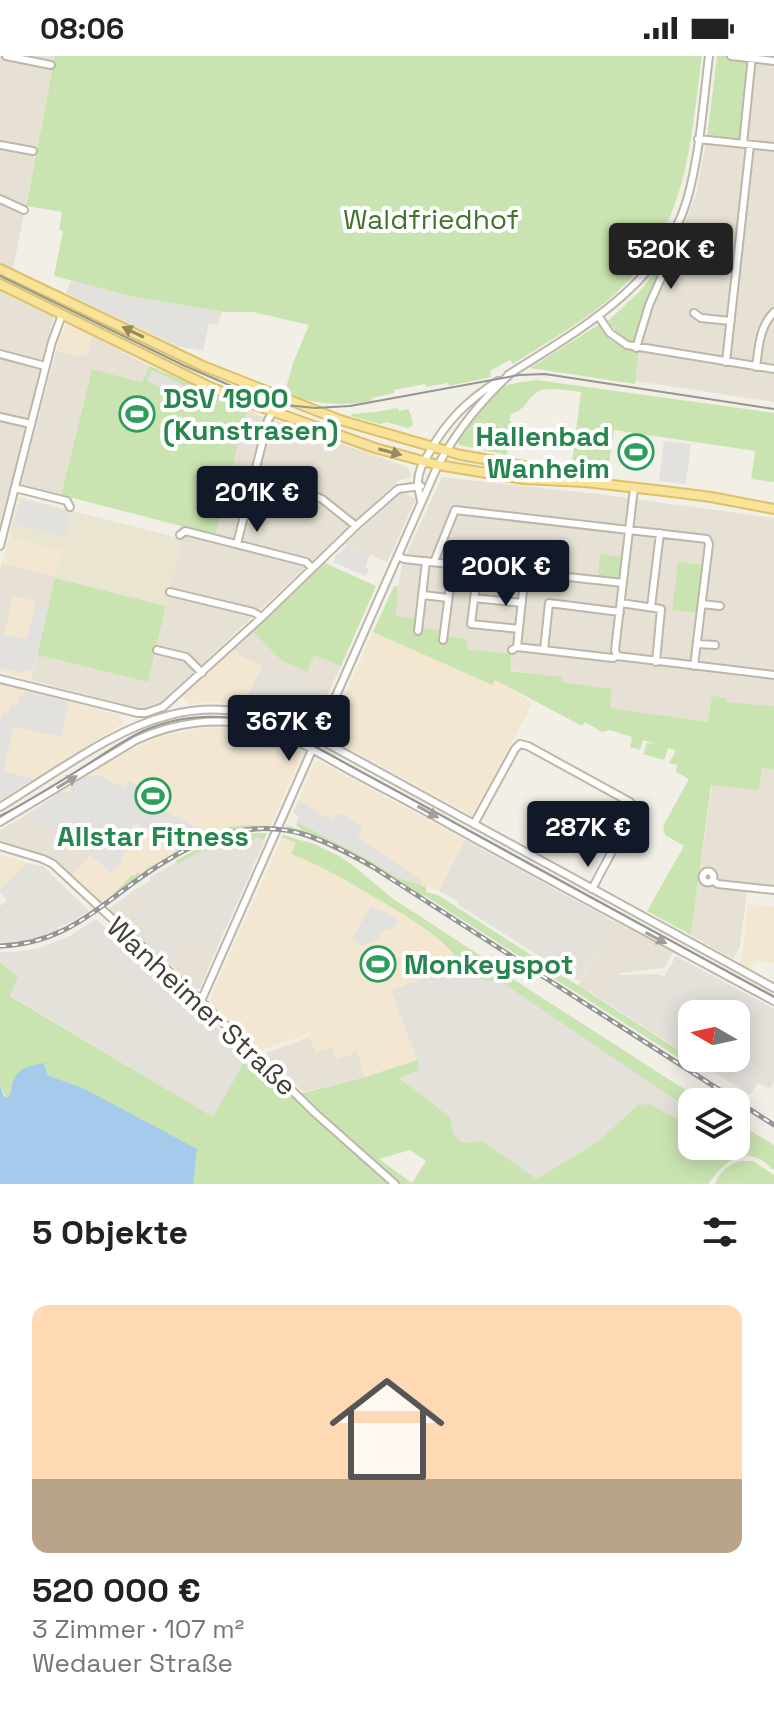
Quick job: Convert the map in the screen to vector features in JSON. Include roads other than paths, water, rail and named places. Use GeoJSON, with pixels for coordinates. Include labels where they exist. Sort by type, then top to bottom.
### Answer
{"type":"FeatureCollection","features":[{"type":"Feature","properties":{"kind":"main road"},"geometry":{"type":"LineString","coordinates":[[0,269],[219,373],[340,420],[446,451],[552,471],[585,482]]}},
{"type":"Feature","properties":{"kind":"main road"},"geometry":{"type":"LineString","coordinates":[[0,284],[208,386],[375,448],[438,465],[523,479],[585,482],[711,497],[774,509]]}},
{"type":"Feature","properties":{"kind":"street"},"geometry":{"type":"LineString","coordinates":[[6,56],[51,65]]}},
{"type":"Feature","properties":{"kind":"street"},"geometry":{"type":"LineString","coordinates":[[421,501],[419,471],[446,426],[461,408],[599,317],[644,276],[665,248],[686,204],[693,178],[709,56]]}},
{"type":"Feature","properties":{"kind":"street"},"geometry":{"type":"LineString","coordinates":[[731,56],[774,61]]}},
{"type":"Feature","properties":{"kind":"street"},"geometry":{"type":"LineString","coordinates":[[726,362],[752,57]]}},
{"type":"Feature","properties":{"kind":"street"},"geometry":{"type":"LineString","coordinates":[[698,139],[774,147]]}},
{"type":"Feature","properties":{"kind":"street"},"geometry":{"type":"LineString","coordinates":[[0,145],[33,151]]}},
{"type":"Feature","properties":{"kind":"street"},"geometry":{"type":"LineString","coordinates":[[0,199],[24,210]]}},
{"type":"Feature","properties":{"kind":"street"},"geometry":{"type":"LineString","coordinates":[[636,348],[649,305],[671,256],[665,248]]}},
{"type":"Feature","properties":{"kind":"street"},"geometry":{"type":"LineString","coordinates":[[756,367],[764,324],[774,312]]}},
{"type":"Feature","properties":{"kind":"street"},"geometry":{"type":"LineString","coordinates":[[694,313],[701,318],[731,321]]}},
{"type":"Feature","properties":{"kind":"street"},"geometry":{"type":"LineString","coordinates":[[0,546],[45,366],[62,315]]}},
{"type":"Feature","properties":{"kind":"street"},"geometry":{"type":"LineString","coordinates":[[599,317],[617,340],[636,348],[774,369]]}},
{"type":"Feature","properties":{"kind":"street"},"geometry":{"type":"LineString","coordinates":[[0,354],[45,366]]}},
{"type":"Feature","properties":{"kind":"street"},"geometry":{"type":"LineString","coordinates":[[201,1001],[438,465],[475,409],[511,373]]}},
{"type":"Feature","properties":{"kind":"street"},"geometry":{"type":"LineString","coordinates":[[237,544],[268,420],[273,412]]}},
{"type":"Feature","properties":{"kind":"street"},"geometry":{"type":"LineString","coordinates":[[0,417],[31,424]]}},
{"type":"Feature","properties":{"kind":"street"},"geometry":{"type":"LineString","coordinates":[[253,480],[322,499],[356,526]]}},
{"type":"Feature","properties":{"kind":"street"},"geometry":{"type":"LineString","coordinates":[[0,807],[128,720],[163,707],[398,489],[418,485],[428,487]]}},
{"type":"Feature","properties":{"kind":"street"},"geometry":{"type":"LineString","coordinates":[[15,488],[67,501],[70,507]]}},
{"type":"Feature","properties":{"kind":"street"},"geometry":{"type":"LineString","coordinates":[[617,656],[634,488]]}},
{"type":"Feature","properties":{"kind":"street"},"geometry":{"type":"LineString","coordinates":[[418,631],[430,562],[455,510],[705,538],[709,540],[694,666]]}},
{"type":"Feature","properties":{"kind":"street"},"geometry":{"type":"LineString","coordinates":[[180,535],[185,531],[237,544],[306,562],[312,568]]}},
{"type":"Feature","properties":{"kind":"street"},"geometry":{"type":"LineString","coordinates":[[651,607],[660,533]]}},
{"type":"Feature","properties":{"kind":"street"},"geometry":{"type":"LineString","coordinates":[[398,556],[623,583]]}},
{"type":"Feature","properties":{"kind":"street"},"geometry":{"type":"LineString","coordinates":[[443,640],[453,564]]}},
{"type":"Feature","properties":{"kind":"street"},"geometry":{"type":"LineString","coordinates":[[478,567],[471,624],[519,629]]}},
{"type":"Feature","properties":{"kind":"street"},"geometry":{"type":"LineString","coordinates":[[525,572],[515,649],[617,656],[774,675]]}},
{"type":"Feature","properties":{"kind":"street"},"geometry":{"type":"LineString","coordinates":[[170,592],[253,612],[262,617]]}},
{"type":"Feature","properties":{"kind":"street"},"geometry":{"type":"LineString","coordinates":[[423,595],[448,598]]}},
{"type":"Feature","properties":{"kind":"street"},"geometry":{"type":"LineString","coordinates":[[474,598],[522,603]]}},
{"type":"Feature","properties":{"kind":"street"},"geometry":{"type":"LineString","coordinates":[[544,650],[549,603],[620,612]]}},
{"type":"Feature","properties":{"kind":"street"},"geometry":{"type":"LineString","coordinates":[[621,603],[662,611],[656,662]]}},
{"type":"Feature","properties":{"kind":"street"},"geometry":{"type":"LineString","coordinates":[[702,604],[720,606]]}},
{"type":"Feature","properties":{"kind":"street"},"geometry":{"type":"LineString","coordinates":[[697,644],[715,645]]}},
{"type":"Feature","properties":{"kind":"street"},"geometry":{"type":"LineString","coordinates":[[157,650],[188,658],[202,673]]}},
{"type":"Feature","properties":{"kind":"street"},"geometry":{"type":"LineString","coordinates":[[0,679],[128,720],[148,721],[166,715],[218,709],[261,715],[284,722],[774,988]]}},
{"type":"Feature","properties":{"kind":"street"},"geometry":{"type":"LineString","coordinates":[[0,822],[153,732],[195,722],[237,722],[261,727],[311,750],[774,1001]]}},
{"type":"Feature","properties":{"kind":"street"},"geometry":{"type":"LineString","coordinates":[[474,824],[520,744],[608,789],[635,808],[592,889]]}},
{"type":"Feature","properties":{"kind":"street","name":"Wanheimer Straße"},"geometry":{"type":"LineString","coordinates":[[0,846],[53,864],[201,1001],[315,1113],[395,1184]]}},
{"type":"Feature","properties":{"kind":"street"},"geometry":{"type":"LineString","coordinates":[[713,881],[774,890]]}},
{"type":"Feature","properties":{"kind":"water"},"geometry":{"type":"Polygon","coordinates":[[[44,1063],[47,1075],[83,1088],[197,1149],[193,1184],[0,1184],[0,1086],[8,1098],[20,1071],[44,1063]]]}},
{"type":"Feature","properties":{"kind":"tram line"},"geometry":{"type":"LineString","coordinates":[[0,276],[185,366],[250,394],[286,405],[315,408],[350,406],[519,375],[545,374],[774,409]]}},
{"type":"Feature","properties":{"kind":"tram line"},"geometry":{"type":"LineString","coordinates":[[0,816],[120,743],[163,724],[203,717],[264,724],[303,740],[774,997]]}},
{"type":"Feature","properties":{"kind":"railway"},"geometry":{"type":"LineString","coordinates":[[0,946],[35,941],[65,930],[163,863],[208,840],[255,829],[280,829],[306,835],[373,867],[774,1125]]}},
{"type":"Feature","properties":{"kind":"place","name":"DSV 1900 (Kunstrasen)"},"geometry":{"type":"Point","coordinates":[137,414]}},
{"type":"Feature","properties":{"kind":"place","name":"Hallenbad Wanheim"},"geometry":{"type":"Point","coordinates":[636,452]}},
{"type":"Feature","properties":{"kind":"place","name":"Allstar Fitness"},"geometry":{"type":"Point","coordinates":[153,796]}},
{"type":"Feature","properties":{"kind":"place","name":"Monkeyspot"},"geometry":{"type":"Point","coordinates":[378,964]}},
{"type":"Feature","properties":{"kind":"park label","name":"Waldfriedhof"},"geometry":{"type":"Point","coordinates":[431,219]}}]}
